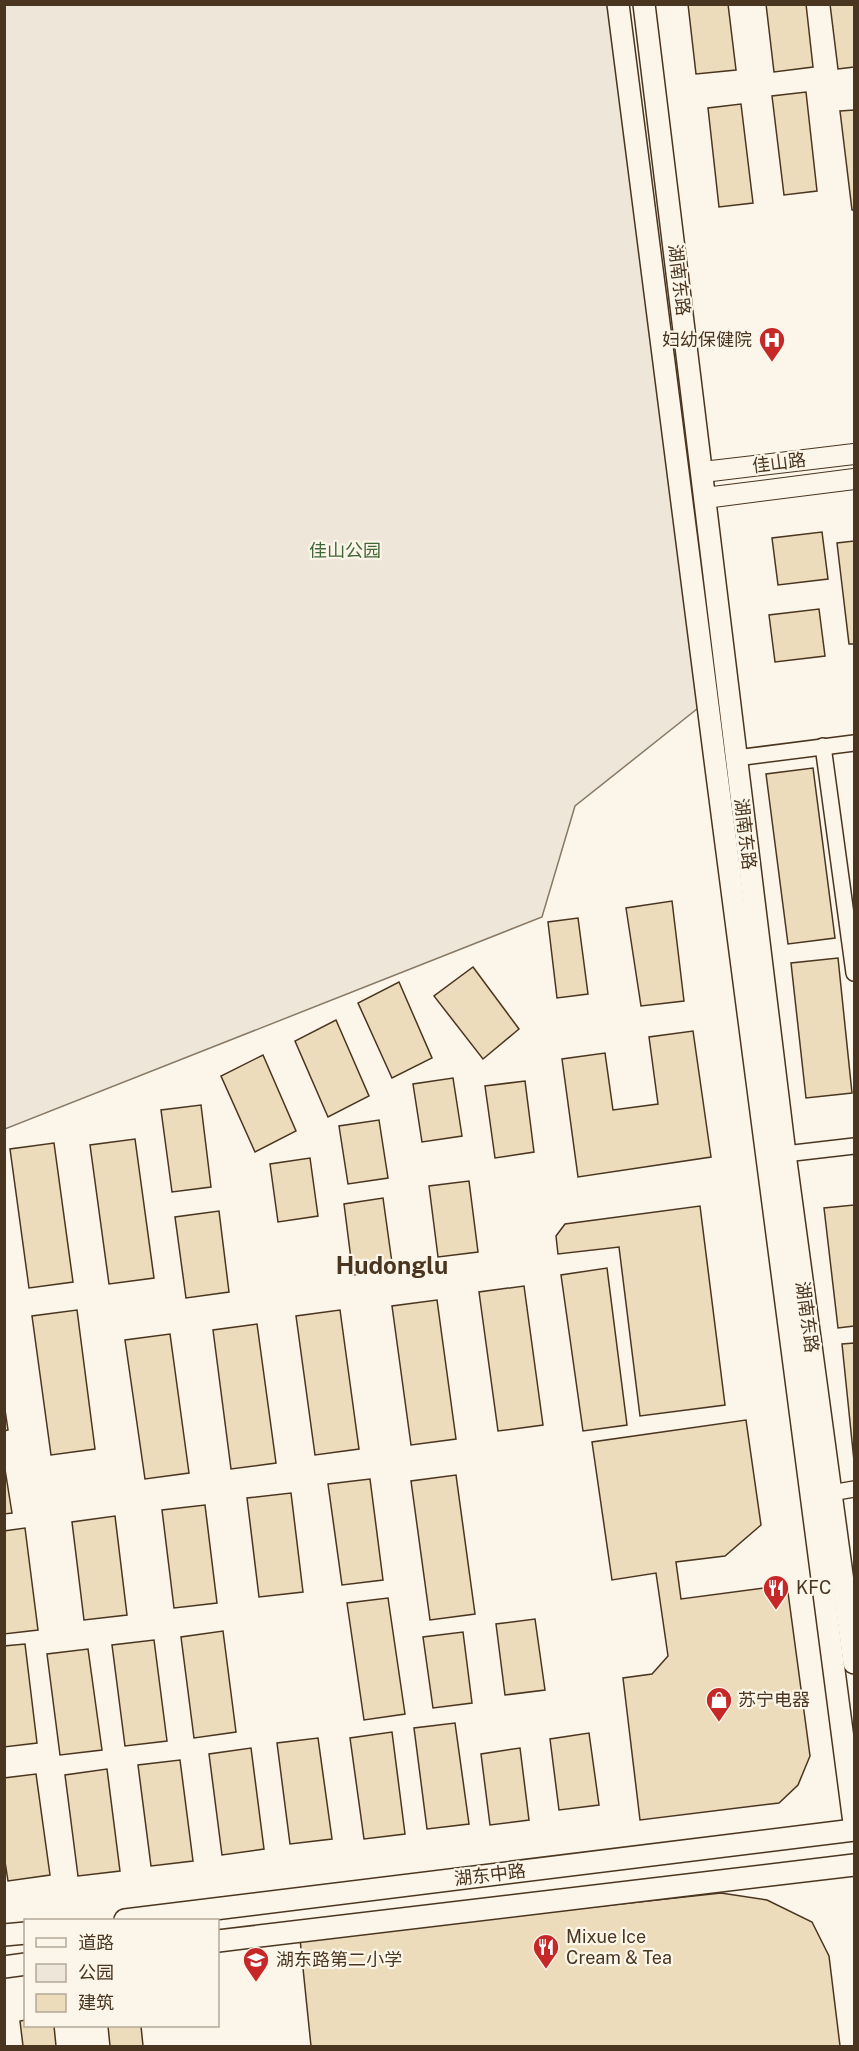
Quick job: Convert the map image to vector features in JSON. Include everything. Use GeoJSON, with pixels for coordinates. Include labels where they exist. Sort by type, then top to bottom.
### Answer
{"type":"FeatureCollection","features":[{"type":"Feature","properties":{"kind":"main road"},"geometry":{"type":"LineString","coordinates":[[618,4],[855,1823]]}},
{"type":"Feature","properties":{"kind":"main road","name":"湖南东路"},"geometry":{"type":"LineString","coordinates":[[645,4],[785,1154],[855,1663]]}},
{"type":"Feature","properties":{"kind":"main road","name":"湖东中路"},"geometry":{"type":"LineString","coordinates":[[133,1919],[855,1830]]}},
{"type":"Feature","properties":{"kind":"main road","name":"湖东中路"},"geometry":{"type":"LineString","coordinates":[[219,1941],[855,1864]]}},
{"type":"Feature","properties":{"kind":"main road"},"geometry":{"type":"LineString","coordinates":[[4,1935],[24,1933]]}},
{"type":"Feature","properties":{"kind":"main road"},"geometry":{"type":"LineString","coordinates":[[4,1967],[24,1964]]}},
{"type":"Feature","properties":{"kind":"street","name":"佳山路"},"geometry":{"type":"LineString","coordinates":[[703,472],[855,454]]}},
{"type":"Feature","properties":{"kind":"street","name":"佳山路"},"geometry":{"type":"LineString","coordinates":[[705,498],[855,479]]}},
{"type":"Feature","properties":{"kind":"street"},"geometry":{"type":"LineString","coordinates":[[736,758],[855,743]]}},
{"type":"Feature","properties":{"kind":"street"},"geometry":{"type":"LineString","coordinates":[[823,746],[855,973]]}},
{"type":"Feature","properties":{"kind":"street"},"geometry":{"type":"LineString","coordinates":[[785,1154],[855,1146]]}},
{"type":"Feature","properties":{"kind":"street"},"geometry":{"type":"LineString","coordinates":[[831,1492],[855,1489]]}},
{"type":"Feature","properties":{"kind":"green space","name":"佳山公园"},"geometry":{"type":"Polygon","coordinates":[[[5,5],[618,5],[707,701],[575,806],[542,917],[5,1129],[5,5]]]}},
{"type":"Feature","properties":{"kind":"building"},"geometry":{"type":"Polygon","coordinates":[[[688,4],[728,4],[736,70],[696,74],[688,4]]]}},
{"type":"Feature","properties":{"kind":"building"},"geometry":{"type":"Polygon","coordinates":[[[766,4],[806,4],[813,67],[774,72],[766,4]]]}},
{"type":"Feature","properties":{"kind":"building"},"geometry":{"type":"Polygon","coordinates":[[[830,4],[854,4],[854,67],[838,69],[830,4]]]}},
{"type":"Feature","properties":{"kind":"building"},"geometry":{"type":"Polygon","coordinates":[[[806,92],[817,191],[784,195],[772,96],[806,92]]]}},
{"type":"Feature","properties":{"kind":"building"},"geometry":{"type":"Polygon","coordinates":[[[741,104],[753,203],[719,207],[708,108],[741,104]]]}},
{"type":"Feature","properties":{"kind":"building"},"geometry":{"type":"Polygon","coordinates":[[[854,110],[854,210],[852,210],[840,111],[854,110]]]}},
{"type":"Feature","properties":{"kind":"building"},"geometry":{"type":"Polygon","coordinates":[[[822,532],[828,579],[778,585],[772,538],[822,532]]]}},
{"type":"Feature","properties":{"kind":"building"},"geometry":{"type":"Polygon","coordinates":[[[854,541],[854,644],[849,644],[837,543],[854,541]]]}},
{"type":"Feature","properties":{"kind":"building"},"geometry":{"type":"Polygon","coordinates":[[[819,609],[825,656],[775,662],[769,615],[819,609]]]}},
{"type":"Feature","properties":{"kind":"building"},"geometry":{"type":"Polygon","coordinates":[[[813,768],[835,938],[788,944],[766,774],[813,768]]]}},
{"type":"Feature","properties":{"kind":"building"},"geometry":{"type":"Polygon","coordinates":[[[672,901],[684,1001],[641,1006],[626,908],[672,901]]]}},
{"type":"Feature","properties":{"kind":"building"},"geometry":{"type":"Polygon","coordinates":[[[578,918],[588,994],[557,998],[548,922],[578,918]]]}},
{"type":"Feature","properties":{"kind":"building"},"geometry":{"type":"Polygon","coordinates":[[[838,958],[852,1093],[806,1098],[791,963],[838,958]]]}},
{"type":"Feature","properties":{"kind":"building"},"geometry":{"type":"Polygon","coordinates":[[[473,967],[519,1029],[483,1059],[434,996],[473,967]]]}},
{"type":"Feature","properties":{"kind":"building"},"geometry":{"type":"Polygon","coordinates":[[[399,982],[432,1058],[392,1078],[358,1003],[399,982]]]}},
{"type":"Feature","properties":{"kind":"building"},"geometry":{"type":"Polygon","coordinates":[[[336,1020],[369,1096],[328,1117],[295,1041],[336,1020]]]}},
{"type":"Feature","properties":{"kind":"building"},"geometry":{"type":"Polygon","coordinates":[[[693,1031],[711,1157],[578,1177],[562,1059],[605,1053],[613,1110],[658,1104],[649,1037],[693,1031]]]}},
{"type":"Feature","properties":{"kind":"building"},"geometry":{"type":"Polygon","coordinates":[[[263,1055],[296,1131],[255,1152],[221,1076],[263,1055]]]}},
{"type":"Feature","properties":{"kind":"building"},"geometry":{"type":"Polygon","coordinates":[[[453,1078],[462,1136],[422,1142],[413,1084],[453,1078]]]}},
{"type":"Feature","properties":{"kind":"building"},"geometry":{"type":"Polygon","coordinates":[[[525,1081],[534,1152],[495,1158],[485,1086],[525,1081]]]}},
{"type":"Feature","properties":{"kind":"building"},"geometry":{"type":"Polygon","coordinates":[[[201,1105],[211,1187],[172,1192],[161,1110],[201,1105]]]}},
{"type":"Feature","properties":{"kind":"building"},"geometry":{"type":"Polygon","coordinates":[[[379,1120],[388,1178],[348,1184],[339,1126],[379,1120]]]}},
{"type":"Feature","properties":{"kind":"building"},"geometry":{"type":"Polygon","coordinates":[[[135,1139],[154,1278],[109,1284],[90,1145],[135,1139]]]}},
{"type":"Feature","properties":{"kind":"building"},"geometry":{"type":"Polygon","coordinates":[[[54,1143],[73,1282],[29,1288],[10,1149],[54,1143]]]}},
{"type":"Feature","properties":{"kind":"building"},"geometry":{"type":"Polygon","coordinates":[[[310,1158],[318,1216],[278,1222],[270,1164],[310,1158]]]}},
{"type":"Feature","properties":{"kind":"building"},"geometry":{"type":"Polygon","coordinates":[[[469,1181],[478,1252],[438,1257],[429,1186],[469,1181]]]}},
{"type":"Feature","properties":{"kind":"building"},"geometry":{"type":"Polygon","coordinates":[[[383,1198],[393,1270],[353,1275],[344,1204],[383,1198]]]}},
{"type":"Feature","properties":{"kind":"building"},"geometry":{"type":"Polygon","coordinates":[[[854,1205],[854,1326],[838,1328],[824,1208],[854,1205]]]}},
{"type":"Feature","properties":{"kind":"building"},"geometry":{"type":"Polygon","coordinates":[[[700,1206],[725,1405],[640,1416],[619,1247],[558,1254],[556,1236],[565,1224],[700,1206]]]}},
{"type":"Feature","properties":{"kind":"building"},"geometry":{"type":"Polygon","coordinates":[[[219,1211],[229,1292],[186,1298],[175,1217],[219,1211]]]}},
{"type":"Feature","properties":{"kind":"building"},"geometry":{"type":"Polygon","coordinates":[[[607,1268],[627,1425],[583,1431],[561,1275],[607,1268]]]}},
{"type":"Feature","properties":{"kind":"building"},"geometry":{"type":"Polygon","coordinates":[[[524,1286],[543,1425],[498,1431],[479,1292],[524,1286]]]}},
{"type":"Feature","properties":{"kind":"building"},"geometry":{"type":"Polygon","coordinates":[[[437,1300],[456,1439],[411,1445],[392,1306],[437,1300]]]}},
{"type":"Feature","properties":{"kind":"building"},"geometry":{"type":"Polygon","coordinates":[[[77,1310],[95,1449],[51,1455],[32,1316],[77,1310]]]}},
{"type":"Feature","properties":{"kind":"building"},"geometry":{"type":"Polygon","coordinates":[[[340,1310],[359,1449],[315,1455],[296,1316],[340,1310]]]}},
{"type":"Feature","properties":{"kind":"building"},"geometry":{"type":"Polygon","coordinates":[[[257,1324],[276,1463],[231,1469],[213,1330],[257,1324]]]}},
{"type":"Feature","properties":{"kind":"building"},"geometry":{"type":"Polygon","coordinates":[[[170,1334],[189,1473],[145,1479],[125,1340],[170,1334]]]}},
{"type":"Feature","properties":{"kind":"building"},"geometry":{"type":"Polygon","coordinates":[[[854,1343],[854,1461],[842,1344],[854,1343]]]}},
{"type":"Feature","properties":{"kind":"building"},"geometry":{"type":"Polygon","coordinates":[[[4,1403],[8,1430],[4,1431],[4,1403]]]}},
{"type":"Feature","properties":{"kind":"building"},"geometry":{"type":"Polygon","coordinates":[[[746,1420],[761,1525],[725,1556],[676,1562],[681,1599],[787,1585],[810,1756],[798,1785],[779,1803],[640,1820],[623,1678],[652,1674],[668,1656],[656,1573],[612,1580],[592,1442],[746,1420]]]}},
{"type":"Feature","properties":{"kind":"building"},"geometry":{"type":"Polygon","coordinates":[[[4,1463],[12,1513],[4,1514],[4,1463]]]}},
{"type":"Feature","properties":{"kind":"building"},"geometry":{"type":"Polygon","coordinates":[[[456,1475],[475,1614],[430,1620],[411,1481],[456,1475]]]}},
{"type":"Feature","properties":{"kind":"building"},"geometry":{"type":"Polygon","coordinates":[[[370,1479],[383,1580],[342,1585],[328,1484],[370,1479]]]}},
{"type":"Feature","properties":{"kind":"building"},"geometry":{"type":"Polygon","coordinates":[[[291,1493],[303,1592],[259,1597],[247,1498],[291,1493]]]}},
{"type":"Feature","properties":{"kind":"building"},"geometry":{"type":"Polygon","coordinates":[[[205,1505],[217,1603],[174,1608],[162,1510],[205,1505]]]}},
{"type":"Feature","properties":{"kind":"building"},"geometry":{"type":"Polygon","coordinates":[[[115,1516],[127,1615],[84,1620],[72,1522],[115,1516]]]}},
{"type":"Feature","properties":{"kind":"building"},"geometry":{"type":"Polygon","coordinates":[[[25,1528],[38,1630],[4,1634],[4,1531],[25,1528]]]}},
{"type":"Feature","properties":{"kind":"building"},"geometry":{"type":"Polygon","coordinates":[[[388,1598],[405,1714],[364,1720],[347,1603],[388,1598]]]}},
{"type":"Feature","properties":{"kind":"building"},"geometry":{"type":"Polygon","coordinates":[[[535,1619],[545,1690],[505,1695],[496,1624],[535,1619]]]}},
{"type":"Feature","properties":{"kind":"building"},"geometry":{"type":"Polygon","coordinates":[[[223,1631],[236,1732],[194,1738],[181,1637],[223,1631]]]}},
{"type":"Feature","properties":{"kind":"building"},"geometry":{"type":"Polygon","coordinates":[[[463,1632],[472,1703],[433,1708],[423,1637],[463,1632]]]}},
{"type":"Feature","properties":{"kind":"building"},"geometry":{"type":"Polygon","coordinates":[[[154,1640],[167,1741],[125,1746],[112,1645],[154,1640]]]}},
{"type":"Feature","properties":{"kind":"building"},"geometry":{"type":"Polygon","coordinates":[[[25,1644],[37,1743],[4,1747],[4,1646],[25,1644]]]}},
{"type":"Feature","properties":{"kind":"building"},"geometry":{"type":"Polygon","coordinates":[[[88,1649],[102,1750],[60,1755],[47,1654],[88,1649]]]}},
{"type":"Feature","properties":{"kind":"building"},"geometry":{"type":"Polygon","coordinates":[[[455,1723],[469,1824],[427,1829],[414,1728],[455,1723]]]}},
{"type":"Feature","properties":{"kind":"building"},"geometry":{"type":"Polygon","coordinates":[[[392,1732],[405,1834],[364,1839],[350,1738],[392,1732]]]}},
{"type":"Feature","properties":{"kind":"building"},"geometry":{"type":"Polygon","coordinates":[[[589,1733],[599,1805],[559,1810],[550,1739],[589,1733]]]}},
{"type":"Feature","properties":{"kind":"building"},"geometry":{"type":"Polygon","coordinates":[[[318,1738],[332,1839],[290,1844],[277,1743],[318,1738]]]}},
{"type":"Feature","properties":{"kind":"building"},"geometry":{"type":"Polygon","coordinates":[[[251,1748],[264,1849],[222,1855],[209,1754],[251,1748]]]}},
{"type":"Feature","properties":{"kind":"building"},"geometry":{"type":"Polygon","coordinates":[[[520,1748],[529,1820],[490,1825],[481,1754],[520,1748]]]}},
{"type":"Feature","properties":{"kind":"building"},"geometry":{"type":"Polygon","coordinates":[[[180,1760],[193,1861],[151,1866],[138,1765],[180,1760]]]}},
{"type":"Feature","properties":{"kind":"building"},"geometry":{"type":"Polygon","coordinates":[[[107,1769],[120,1871],[78,1876],[65,1775],[107,1769]]]}},
{"type":"Feature","properties":{"kind":"building"},"geometry":{"type":"Polygon","coordinates":[[[36,1774],[50,1875],[8,1881],[4,1855],[4,1778],[36,1774]]]}},
{"type":"Feature","properties":{"kind":"building"},"geometry":{"type":"Polygon","coordinates":[[[721,1893],[767,1900],[812,1922],[829,1956],[840,2046],[311,2046],[300,1939],[721,1893]]]}},
{"type":"Feature","properties":{"kind":"building"},"geometry":{"type":"Polygon","coordinates":[[[24,2020],[24,2027],[54,2027],[56,2046],[23,2046],[20,2021],[24,2020]]]}},
{"type":"Feature","properties":{"kind":"building"},"geometry":{"type":"Polygon","coordinates":[[[108,2027],[141,2027],[143,2046],[110,2046],[108,2027]]]}},
{"type":"Feature","properties":{"kind":"place","name":"妇幼保健院"},"geometry":{"type":"Point","coordinates":[772,363]}},
{"type":"Feature","properties":{"kind":"place","name":"KFC"},"geometry":{"type":"Point","coordinates":[776,1611]}},
{"type":"Feature","properties":{"kind":"place","name":"苏宁电器"},"geometry":{"type":"Point","coordinates":[719,1723]}},
{"type":"Feature","properties":{"kind":"place","name":"Mixue Ice Cream & Tea"},"geometry":{"type":"Point","coordinates":[546,1970]}},
{"type":"Feature","properties":{"kind":"place","name":"湖东路第二小学"},"geometry":{"type":"Point","coordinates":[256,1983]}},
{"type":"Feature","properties":{"kind":"district","name":"Hudonglu"},"geometry":{"type":"Point","coordinates":[392,1266]}}]}
